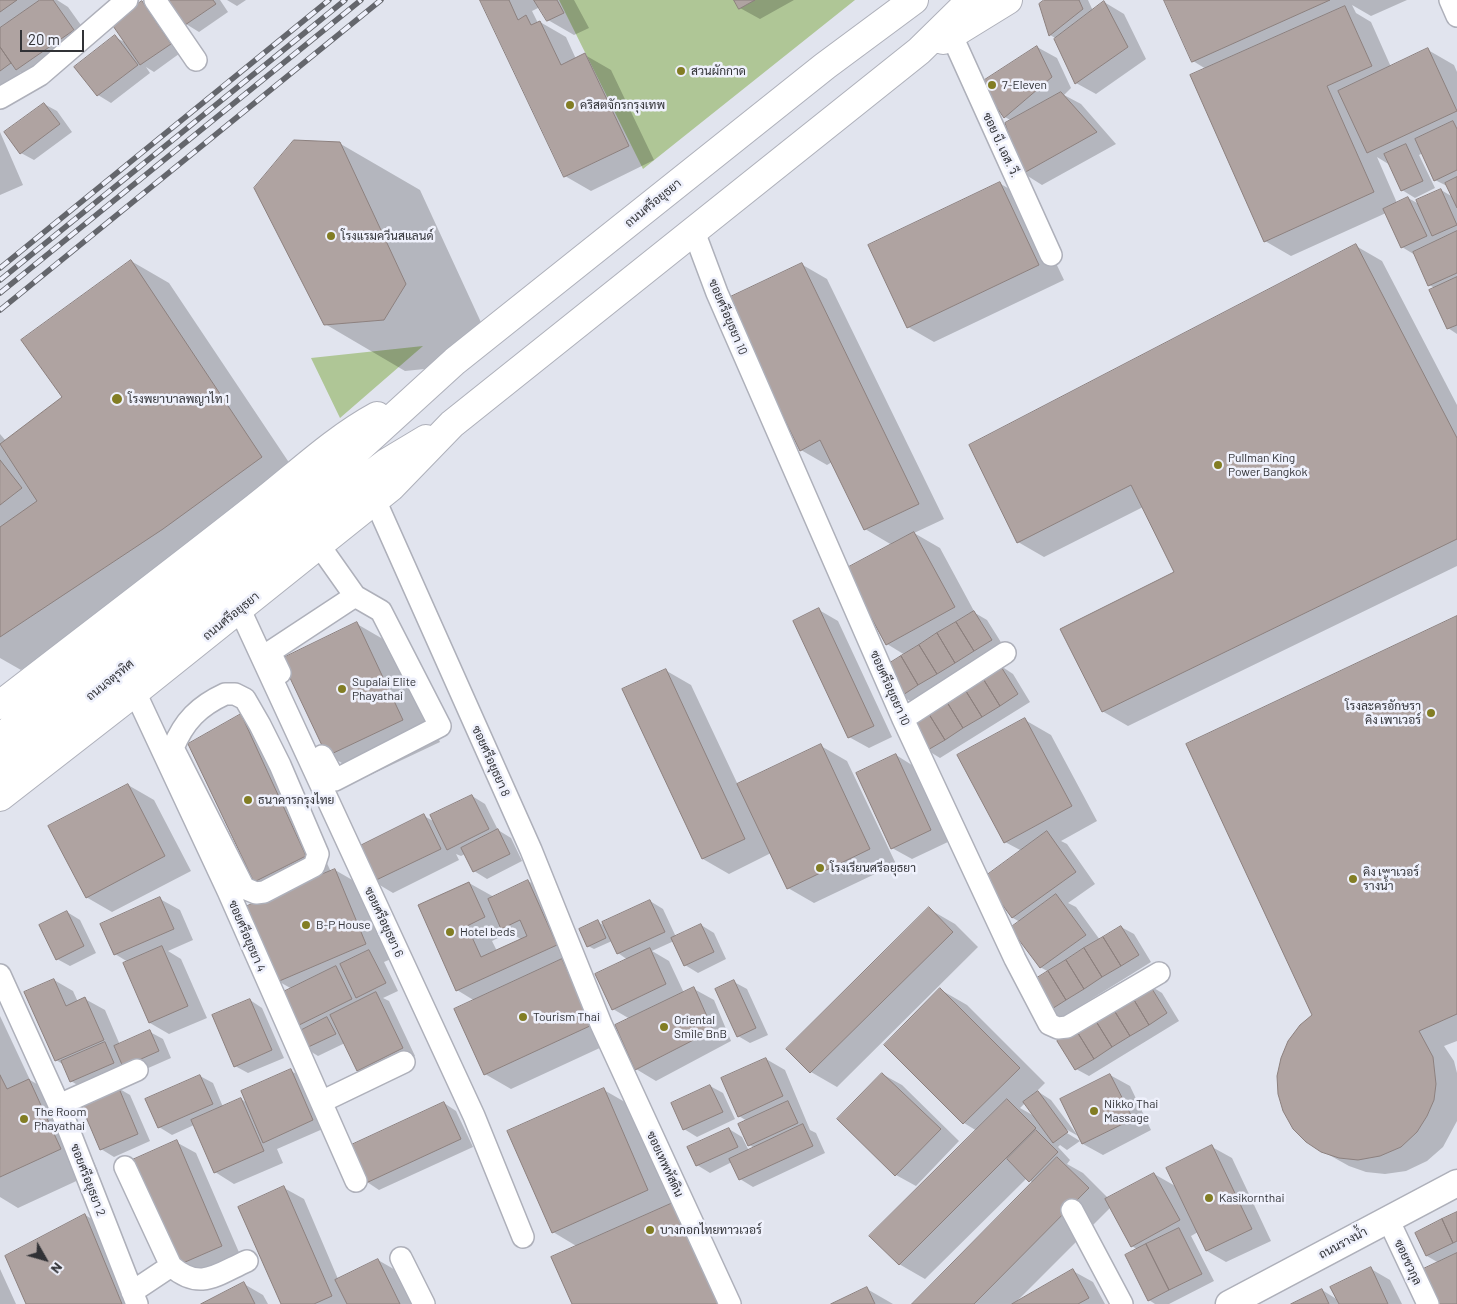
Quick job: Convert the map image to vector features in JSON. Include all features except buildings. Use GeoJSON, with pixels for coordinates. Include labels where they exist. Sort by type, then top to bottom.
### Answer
{"type":"FeatureCollection","features":[{"type":"Feature","properties":{"kind":"main road","name":"ถนนศรีอยุธยา"},"geometry":{"type":"LineString","coordinates":[[212,584],[417,394],[817,72],[900,8],[914,0]]}},
{"type":"Feature","properties":{"kind":"main road","name":"ถนนศรีอยุธยา"},"geometry":{"type":"LineString","coordinates":[[0,797],[240,610],[391,488],[452,424],[919,51],[971,0]]}},
{"type":"Feature","properties":{"kind":"main road","name":"ถนนศรีอยุธยา"},"geometry":{"type":"LineString","coordinates":[[919,51],[952,36],[1008,0]]}},
{"type":"Feature","properties":{"kind":"main road","name":"ถนนศรีอยุธยา"},"geometry":{"type":"LineString","coordinates":[[0,705],[356,428],[417,394]]}},
{"type":"Feature","properties":{"kind":"main road","name":"ถนนศรีอยุธยา"},"geometry":{"type":"LineString","coordinates":[[212,584],[386,462],[452,424]]}},
{"type":"Feature","properties":{"kind":"main road","name":"ถนนจตุรทิศ"},"geometry":{"type":"LineString","coordinates":[[0,738],[212,584]]}},
{"type":"Feature","properties":{"kind":"main road","name":"ถนนจตุรทิศ"},"geometry":{"type":"LineString","coordinates":[[0,767],[212,584]]}},
{"type":"Feature","properties":{"kind":"street"},"geometry":{"type":"LineString","coordinates":[[0,98],[40,75],[127,0]]}},
{"type":"Feature","properties":{"kind":"street"},"geometry":{"type":"LineString","coordinates":[[155,0],[196,60]]}},
{"type":"Feature","properties":{"kind":"street"},"geometry":{"type":"LineString","coordinates":[[1450,0],[1457,16]]}},
{"type":"Feature","properties":{"kind":"street","name":"ซอย บี. เอส. วี."},"geometry":{"type":"LineString","coordinates":[[952,36],[1052,255]]}},
{"type":"Feature","properties":{"kind":"street","name":"ซอยศรีอยุธยา 10"},"geometry":{"type":"LineString","coordinates":[[694,229],[717,293],[904,719],[1015,959],[1049,1024],[1058,1028],[1067,1027],[1159,973]]}},
{"type":"Feature","properties":{"kind":"street","name":"ซอยศรีอยุธยา 8"},"geometry":{"type":"LineString","coordinates":[[375,500],[531,850],[601,1024]]}},
{"type":"Feature","properties":{"kind":"street"},"geometry":{"type":"LineString","coordinates":[[319,546],[355,596],[381,611],[440,726],[335,780],[270,652],[355,596]]}},
{"type":"Feature","properties":{"kind":"street","name":"ซอยศรีอยุธยา 6"},"geometry":{"type":"LineString","coordinates":[[240,610],[474,1116],[523,1237]]}},
{"type":"Feature","properties":{"kind":"street"},"geometry":{"type":"LineString","coordinates":[[904,719],[1005,653]]}},
{"type":"Feature","properties":{"kind":"street","name":"ซอยศรีอยุธยา 4"},"geometry":{"type":"LineString","coordinates":[[135,692],[228,891],[356,1182]]}},
{"type":"Feature","properties":{"kind":"street"},"geometry":{"type":"LineString","coordinates":[[225,694],[235,694],[245,699],[280,765],[318,854],[317,861],[314,866],[294,878],[264,892],[256,893],[244,888],[173,748],[187,720],[207,702],[225,694]]}},
{"type":"Feature","properties":{"kind":"street"},"geometry":{"type":"LineString","coordinates":[[280,765],[303,746]]}},
{"type":"Feature","properties":{"kind":"street","name":"ซอยศรีอยุธยา 2"},"geometry":{"type":"LineString","coordinates":[[0,975],[59,1106],[134,1298]]}},
{"type":"Feature","properties":{"kind":"street","name":"ซอยเทพหัสดิน"},"geometry":{"type":"LineString","coordinates":[[601,1024],[730,1304]]}},
{"type":"Feature","properties":{"kind":"street"},"geometry":{"type":"LineString","coordinates":[[321,1102],[404,1062]]}},
{"type":"Feature","properties":{"kind":"street"},"geometry":{"type":"LineString","coordinates":[[59,1106],[137,1070]]}},
{"type":"Feature","properties":{"kind":"street"},"geometry":{"type":"LineString","coordinates":[[125,1167],[171,1266],[183,1276],[204,1280],[247,1261]]}},
{"type":"Feature","properties":{"kind":"street","name":"ถนนรางน้ำ"},"geometry":{"type":"LineString","coordinates":[[1229,1304],[1457,1183]]}},
{"type":"Feature","properties":{"kind":"street"},"geometry":{"type":"LineString","coordinates":[[1072,1210],[1122,1304]]}},
{"type":"Feature","properties":{"kind":"street","name":"ซอยชวกุล"},"geometry":{"type":"LineString","coordinates":[[1388,1219],[1428,1304]]}},
{"type":"Feature","properties":{"kind":"street"},"geometry":{"type":"LineString","coordinates":[[402,1258],[424,1304]]}},
{"type":"Feature","properties":{"kind":"street"},"geometry":{"type":"LineString","coordinates":[[134,1298],[171,1266]]}},
{"type":"Feature","properties":{"kind":"green space","name":"สวนผักกาด"},"geometry":{"type":"Polygon","coordinates":[[[559,0],[855,0],[643,169],[559,0]]]}},
{"type":"Feature","properties":{"kind":"green space"},"geometry":{"type":"Polygon","coordinates":[[[423,346],[340,418],[311,358],[423,346]]]}},
{"type":"Feature","properties":{"kind":"railway"},"geometry":{"type":"LineString","coordinates":[[0,268],[329,0]]}},
{"type":"Feature","properties":{"kind":"railway"},"geometry":{"type":"LineString","coordinates":[[0,280],[345,0]]}},
{"type":"Feature","properties":{"kind":"railway"},"geometry":{"type":"LineString","coordinates":[[0,293],[361,0]]}},
{"type":"Feature","properties":{"kind":"railway"},"geometry":{"type":"LineString","coordinates":[[0,310],[381,0]]}},
{"type":"Feature","properties":{"kind":"place","name":"สวนผักกาด"},"geometry":{"type":"Point","coordinates":[681,71]}},
{"type":"Feature","properties":{"kind":"place","name":"7-Eleven"},"geometry":{"type":"Point","coordinates":[992,85]}},
{"type":"Feature","properties":{"kind":"place","name":"คริสตจักรกรุงเทพ"},"geometry":{"type":"Point","coordinates":[570,105]}},
{"type":"Feature","properties":{"kind":"place","name":"โรงแรมควีนสแลนด์"},"geometry":{"type":"Point","coordinates":[331,236]}},
{"type":"Feature","properties":{"kind":"place","name":"โรงพยาบาลพญาไท 1"},"geometry":{"type":"Point","coordinates":[117,399]}},
{"type":"Feature","properties":{"kind":"place","name":"Pullman King Power Bangkok"},"geometry":{"type":"Point","coordinates":[1218,465]}},
{"type":"Feature","properties":{"kind":"place","name":"Supalai Elite Phayathai"},"geometry":{"type":"Point","coordinates":[342,689]}},
{"type":"Feature","properties":{"kind":"place","name":"โรงละครอักษรา คิง เพาเวอร์"},"geometry":{"type":"Point","coordinates":[1431,713]}},
{"type":"Feature","properties":{"kind":"place","name":"ธนาคารกรุงไทย"},"geometry":{"type":"Point","coordinates":[248,800]}},
{"type":"Feature","properties":{"kind":"place","name":"โรงเรียนศรีอยุธยา"},"geometry":{"type":"Point","coordinates":[820,868]}},
{"type":"Feature","properties":{"kind":"place","name":"คิง เพาเวอร์ รางน้ำ"},"geometry":{"type":"Point","coordinates":[1353,879]}},
{"type":"Feature","properties":{"kind":"place","name":"B-P House"},"geometry":{"type":"Point","coordinates":[306,925]}},
{"type":"Feature","properties":{"kind":"place","name":"Hotel beds"},"geometry":{"type":"Point","coordinates":[450,932]}},
{"type":"Feature","properties":{"kind":"place","name":"Tourism Thai"},"geometry":{"type":"Point","coordinates":[523,1017]}},
{"type":"Feature","properties":{"kind":"place","name":"Oriental Smile BnB"},"geometry":{"type":"Point","coordinates":[664,1027]}},
{"type":"Feature","properties":{"kind":"place","name":"Nikko Thai Massage"},"geometry":{"type":"Point","coordinates":[1094,1111]}},
{"type":"Feature","properties":{"kind":"place","name":"The Room Phayathai"},"geometry":{"type":"Point","coordinates":[24,1119]}},
{"type":"Feature","properties":{"kind":"place","name":"Kasikornthai"},"geometry":{"type":"Point","coordinates":[1209,1198]}},
{"type":"Feature","properties":{"kind":"place","name":"บางกอกไทยทาวเวอร์"},"geometry":{"type":"Point","coordinates":[650,1230]}}]}
